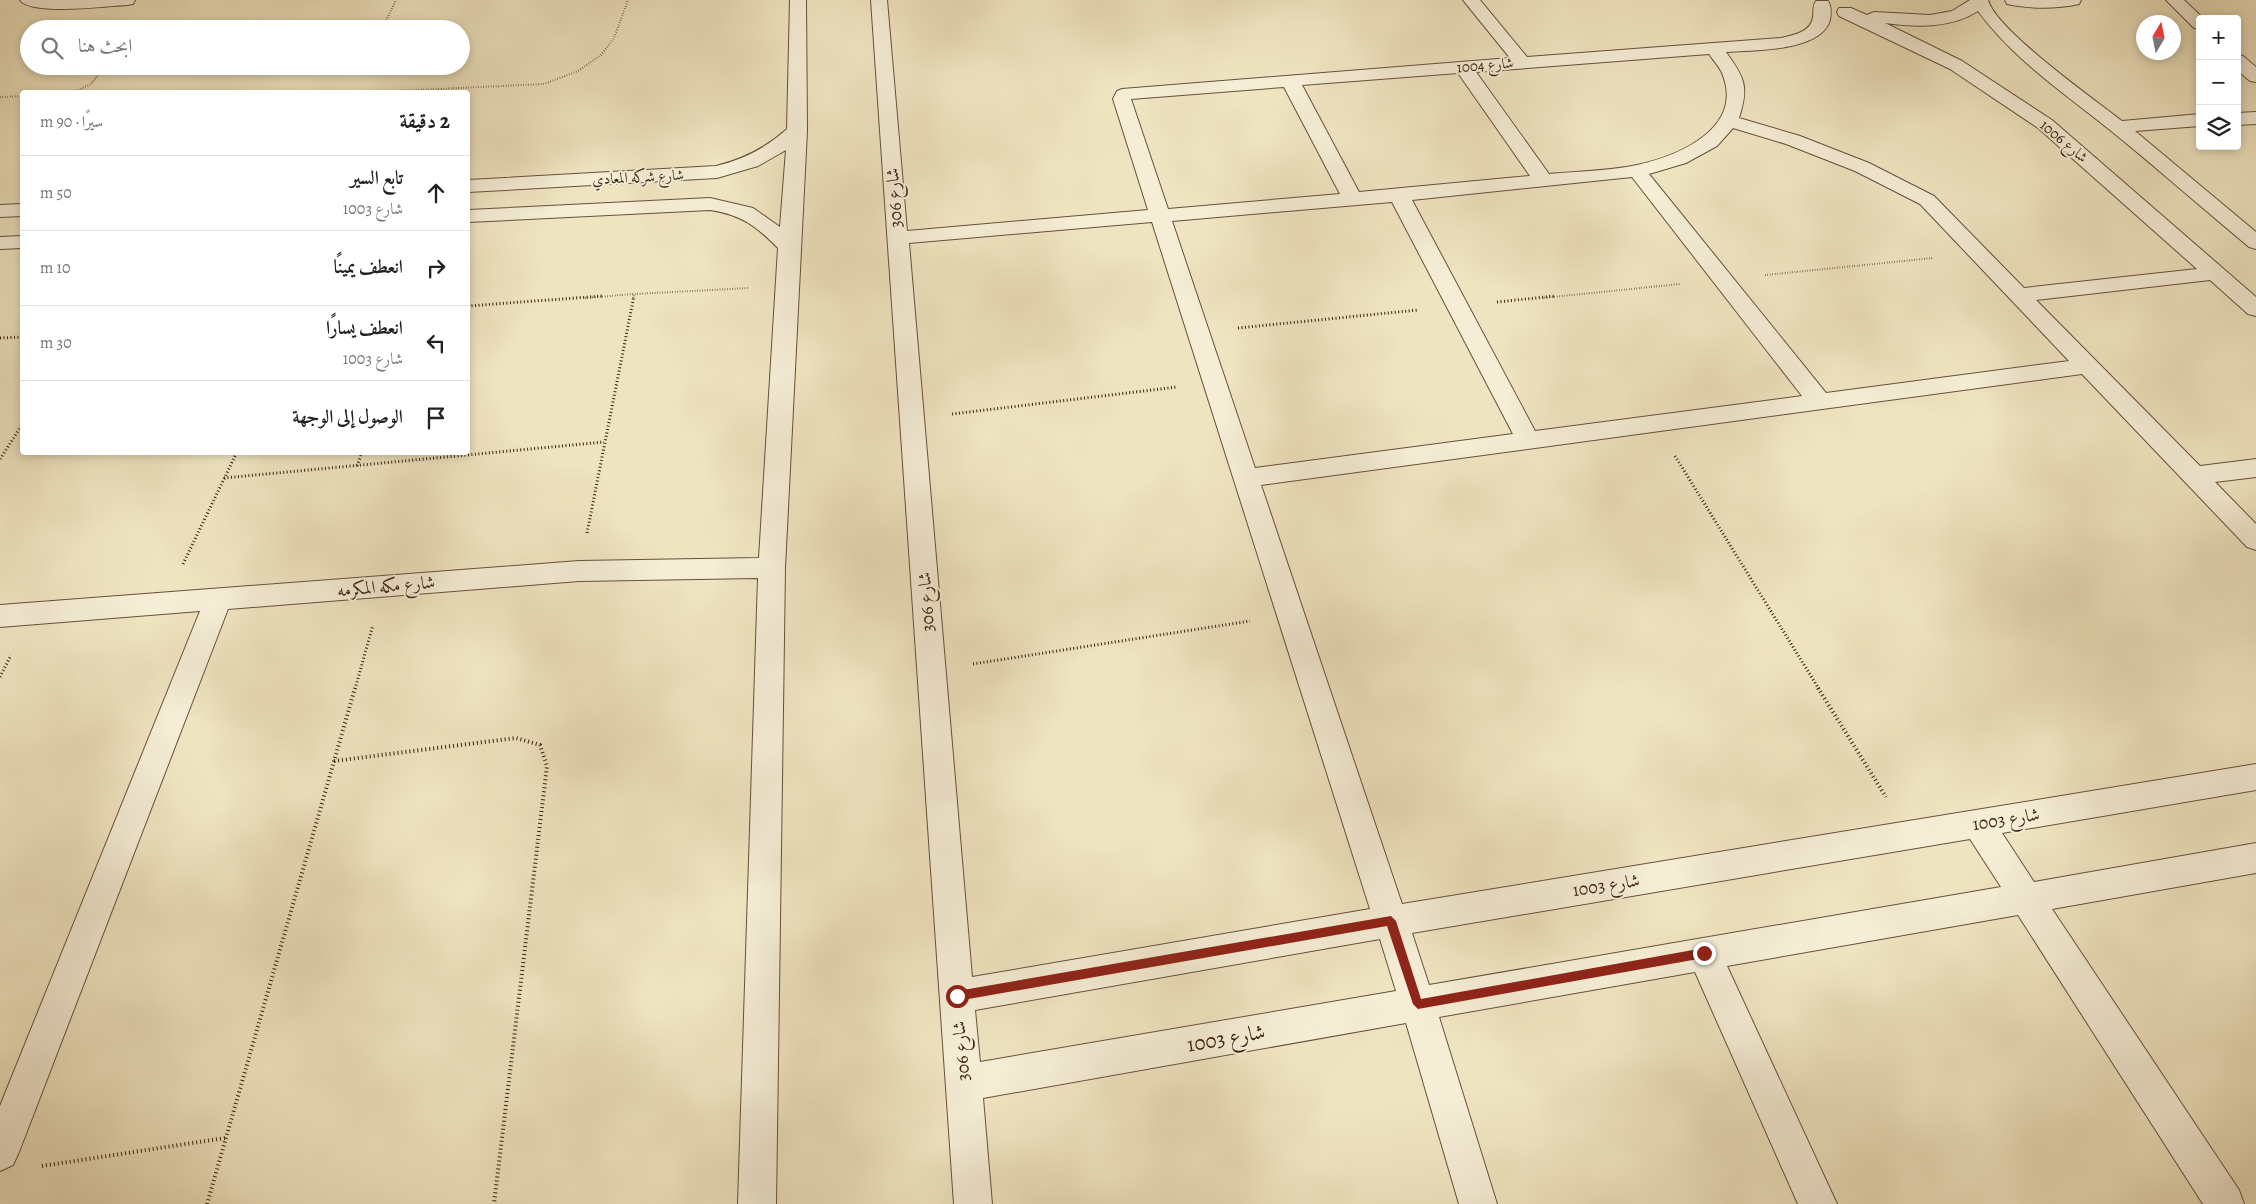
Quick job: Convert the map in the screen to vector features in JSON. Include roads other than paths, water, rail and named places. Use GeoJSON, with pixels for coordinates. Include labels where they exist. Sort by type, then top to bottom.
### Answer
{"type":"FeatureCollection","features":[{"type":"Feature","properties":{"kind":"street"},"geometry":{"type":"LineString","coordinates":[[28,0],[42,4],[127,0]]}},
{"type":"Feature","properties":{"kind":"street"},"geometry":{"type":"LineString","coordinates":[[757,1204],[772,568],[788,286],[788,247],[797,131],[798,0]]}},
{"type":"Feature","properties":{"kind":"street","name":"شارع 306"},"geometry":{"type":"LineString","coordinates":[[879,0],[973,1204]]}},
{"type":"Feature","properties":{"kind":"street"},"geometry":{"type":"LineString","coordinates":[[1471,0],[1522,62]]}},
{"type":"Feature","properties":{"kind":"street"},"geometry":{"type":"LineString","coordinates":[[2013,0],[2046,2],[2073,0]]}},
{"type":"Feature","properties":{"kind":"street"},"geometry":{"type":"LineString","coordinates":[[2174,0],[2196,20]]}},
{"type":"Feature","properties":{"kind":"street"},"geometry":{"type":"LineString","coordinates":[[1816,2],[1845,12],[1878,18],[1917,20],[1956,14],[1970,9],[1979,1],[1998,27],[2027,56],[2118,126],[2256,243]]}},
{"type":"Feature","properties":{"kind":"street","name":"شارع 1004"},"geometry":{"type":"LineString","coordinates":[[1160,216],[1122,99],[1124,95],[1129,93],[1781,43],[1803,38],[1818,29],[1824,18],[1816,2]]}},
{"type":"Feature","properties":{"kind":"street","name":"شارع 1006"},"geometry":{"type":"LineString","coordinates":[[1845,12],[1901,37],[1956,65],[2045,124],[2256,309]]}},
{"type":"Feature","properties":{"kind":"street"},"geometry":{"type":"LineString","coordinates":[[897,238],[1399,195],[1637,171],[1679,159],[1710,142],[1729,121],[1736,97],[1731,72],[1713,47]]}},
{"type":"Feature","properties":{"kind":"street"},"geometry":{"type":"LineString","coordinates":[[2241,64],[2256,77]]}},
{"type":"Feature","properties":{"kind":"street"},"geometry":{"type":"LineString","coordinates":[[1463,67],[1544,181]]}},
{"type":"Feature","properties":{"kind":"street"},"geometry":{"type":"LineString","coordinates":[[1290,80],[1352,198]]}},
{"type":"Feature","properties":{"kind":"street"},"geometry":{"type":"LineString","coordinates":[[2241,118],[2256,118]]}},
{"type":"Feature","properties":{"kind":"street"},"geometry":{"type":"LineString","coordinates":[[2118,126],[2196,120]]}},
{"type":"Feature","properties":{"kind":"street"},"geometry":{"type":"LineString","coordinates":[[1729,121],[1793,140],[1853,164],[1927,200],[2256,540]]}},
{"type":"Feature","properties":{"kind":"street","name":"شارع شركه المعادي"},"geometry":{"type":"LineString","coordinates":[[470,186],[717,172],[749,163],[776,150],[797,131]]}},
{"type":"Feature","properties":{"kind":"street"},"geometry":{"type":"LineString","coordinates":[[1637,171],[1820,402]]}},
{"type":"Feature","properties":{"kind":"street"},"geometry":{"type":"LineString","coordinates":[[1399,195],[1528,440]]}},
{"type":"Feature","properties":{"kind":"street","name":"شارع شركه المعادي"},"geometry":{"type":"LineString","coordinates":[[470,216],[710,204],[736,208],[757,217],[788,247]]}},
{"type":"Feature","properties":{"kind":"street"},"geometry":{"type":"LineString","coordinates":[[0,211],[20,210]]}},
{"type":"Feature","properties":{"kind":"street"},"geometry":{"type":"LineString","coordinates":[[1160,216],[1418,1004],[1478,1204]]}},
{"type":"Feature","properties":{"kind":"street"},"geometry":{"type":"LineString","coordinates":[[0,243],[20,242]]}},
{"type":"Feature","properties":{"kind":"street"},"geometry":{"type":"LineString","coordinates":[[2019,295],[2216,273]]}},
{"type":"Feature","properties":{"kind":"street"},"geometry":{"type":"LineString","coordinates":[[1246,478],[2088,366]]}},
{"type":"Feature","properties":{"kind":"street"},"geometry":{"type":"LineString","coordinates":[[2194,476],[2256,468]]}},
{"type":"Feature","properties":{"kind":"street","name":"شارع مكه المكرمه"},"geometry":{"type":"LineString","coordinates":[[0,616],[579,570],[772,568]]}},
{"type":"Feature","properties":{"kind":"street"},"geometry":{"type":"LineString","coordinates":[[0,1152],[218,600]]}},
{"type":"Feature","properties":{"kind":"street","name":"شارع 1003"},"geometry":{"type":"LineString","coordinates":[[957,996],[1391,921],[2256,777]]}},
{"type":"Feature","properties":{"kind":"street"},"geometry":{"type":"LineString","coordinates":[[1978,824],[2225,1204]]}},
{"type":"Feature","properties":{"kind":"street","name":"شارع 1003"},"geometry":{"type":"LineString","coordinates":[[964,1083],[2256,858]]}},
{"type":"Feature","properties":{"kind":"street"},"geometry":{"type":"LineString","coordinates":[[1704,953],[1818,1204]]}}]}
